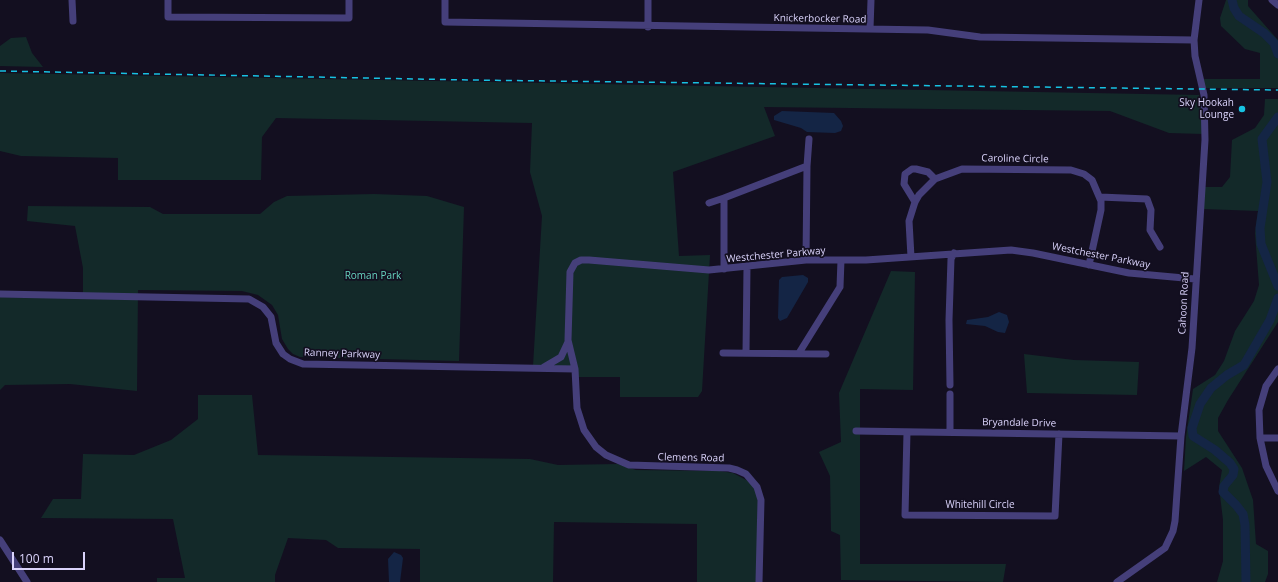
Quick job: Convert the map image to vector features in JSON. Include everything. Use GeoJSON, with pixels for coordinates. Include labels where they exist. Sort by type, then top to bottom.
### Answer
{"type":"FeatureCollection","features":[{"type":"Feature","properties":{"kind":"street"},"geometry":{"type":"LineString","coordinates":[[72,0],[73,21]]}},
{"type":"Feature","properties":{"kind":"street"},"geometry":{"type":"LineString","coordinates":[[168,0],[168,16],[349,18],[349,0]]}},
{"type":"Feature","properties":{"kind":"street","name":"Knickerbocker Road"},"geometry":{"type":"LineString","coordinates":[[445,0],[445,22],[648,27],[928,30],[980,37],[1194,40]]}},
{"type":"Feature","properties":{"kind":"street"},"geometry":{"type":"LineString","coordinates":[[648,0],[648,27]]}},
{"type":"Feature","properties":{"kind":"street"},"geometry":{"type":"LineString","coordinates":[[870,0],[870,29]]}},
{"type":"Feature","properties":{"kind":"street","name":"Cahoon Road"},"geometry":{"type":"LineString","coordinates":[[1117,582],[1165,548],[1171,536],[1175,521],[1181,436],[1189,380],[1206,116],[1204,95],[1195,56],[1194,40],[1199,0]]}},
{"type":"Feature","properties":{"kind":"street"},"geometry":{"type":"LineString","coordinates":[[1272,0],[1278,4]]}},
{"type":"Feature","properties":{"kind":"street"},"geometry":{"type":"LineString","coordinates":[[806,260],[809,139]]}},
{"type":"Feature","properties":{"kind":"street"},"geometry":{"type":"LineString","coordinates":[[709,203],[808,166]]}},
{"type":"Feature","properties":{"kind":"street"},"geometry":{"type":"LineString","coordinates":[[915,202],[904,184],[903,179],[908,171],[912,169],[923,170],[935,178]]}},
{"type":"Feature","properties":{"kind":"street","name":"Caroline Circle"},"geometry":{"type":"LineString","coordinates":[[911,257],[909,221],[915,202],[919,195],[935,178],[962,169],[1070,170],[1084,174],[1092,180],[1100,197],[1101,210],[1089,265]]}},
{"type":"Feature","properties":{"kind":"street"},"geometry":{"type":"LineString","coordinates":[[1100,197],[1147,199],[1151,210],[1150,230],[1160,247]]}},
{"type":"Feature","properties":{"kind":"street"},"geometry":{"type":"LineString","coordinates":[[724,198],[724,269]]}},
{"type":"Feature","properties":{"kind":"street","name":"Westchester Parkway"},"geometry":{"type":"LineString","coordinates":[[618,462],[596,447],[584,430],[577,408],[575,369],[568,340],[570,272],[578,261],[589,260],[710,270],[806,260],[911,257],[1011,250],[1135,274],[1195,280]]}},
{"type":"Feature","properties":{"kind":"street"},"geometry":{"type":"LineString","coordinates":[[950,385],[949,320],[951,259],[954,253]]}},
{"type":"Feature","properties":{"kind":"street"},"geometry":{"type":"LineString","coordinates":[[799,353],[840,287],[842,260]]}},
{"type":"Feature","properties":{"kind":"street"},"geometry":{"type":"LineString","coordinates":[[746,353],[747,267]]}},
{"type":"Feature","properties":{"kind":"street","name":"Ranney Parkway"},"geometry":{"type":"LineString","coordinates":[[0,294],[249,299],[256,302],[267,312],[273,324],[274,337],[279,348],[290,359],[296,362],[311,364],[575,369]]}},
{"type":"Feature","properties":{"kind":"street"},"geometry":{"type":"LineString","coordinates":[[541,368],[549,366],[561,357],[568,340]]}},
{"type":"Feature","properties":{"kind":"street"},"geometry":{"type":"LineString","coordinates":[[723,353],[826,354]]}},
{"type":"Feature","properties":{"kind":"street"},"geometry":{"type":"LineString","coordinates":[[1278,369],[1266,386],[1259,410],[1260,438],[1266,466],[1278,490]]}},
{"type":"Feature","properties":{"kind":"street"},"geometry":{"type":"LineString","coordinates":[[950,394],[950,432]]}},
{"type":"Feature","properties":{"kind":"street","name":"Bryandale Drive"},"geometry":{"type":"LineString","coordinates":[[856,431],[1181,436]]}},
{"type":"Feature","properties":{"kind":"street","name":"Whitehill Circle"},"geometry":{"type":"LineString","coordinates":[[907,432],[906,515],[1055,516],[1059,434]]}},
{"type":"Feature","properties":{"kind":"street"},"geometry":{"type":"LineString","coordinates":[[1260,438],[1278,438]]}},
{"type":"Feature","properties":{"kind":"street","name":"Clemens Road"},"geometry":{"type":"LineString","coordinates":[[618,462],[642,466],[729,468],[746,474],[757,487],[761,500],[760,582]]}},
{"type":"Feature","properties":{"kind":"street"},"geometry":{"type":"LineString","coordinates":[[0,540],[28,582]]}},
{"type":"Feature","properties":{"kind":"green space"},"geometry":{"type":"Polygon","coordinates":[[[1226,0],[1248,0],[1248,6],[1278,40],[1278,88],[1204,88],[1202,79],[1260,79],[1260,53],[1245,49],[1221,26],[1220,18],[1226,0]]]}},
{"type":"Feature","properties":{"kind":"green space"},"geometry":{"type":"Polygon","coordinates":[[[26,37],[32,53],[43,67],[0,66],[0,46],[11,38],[26,37]]]}},
{"type":"Feature","properties":{"kind":"green space"},"geometry":{"type":"Polygon","coordinates":[[[0,73],[1199,95],[1203,111],[1203,134],[1169,133],[1110,111],[764,107],[775,136],[673,172],[679,256],[710,255],[702,391],[698,397],[620,397],[620,377],[578,377],[577,366],[533,366],[542,216],[530,172],[532,123],[276,118],[262,137],[261,180],[118,180],[118,158],[21,156],[0,151],[0,73]]]}},
{"type":"Feature","properties":{"kind":"green space"},"geometry":{"type":"Polygon","coordinates":[[[1265,99],[1278,99],[1278,322],[1218,418],[1218,431],[1242,468],[1253,500],[1256,544],[1268,551],[1268,574],[1265,582],[1217,582],[1223,561],[1223,520],[1219,487],[1222,470],[1206,457],[1184,471],[1186,437],[1193,389],[1215,375],[1224,361],[1235,331],[1254,301],[1259,285],[1255,233],[1258,211],[1203,209],[1204,187],[1222,187],[1230,177],[1232,140],[1255,128],[1264,115],[1265,99]]]}},
{"type":"Feature","properties":{"kind":"green space","name":"Roman Park"},"geometry":{"type":"Polygon","coordinates":[[[374,194],[427,196],[464,207],[459,361],[300,357],[293,354],[288,349],[282,339],[278,315],[272,305],[258,295],[242,291],[138,290],[137,391],[70,384],[5,385],[0,390],[0,297],[83,298],[83,268],[75,226],[27,221],[28,206],[150,207],[163,214],[260,214],[274,202],[287,196],[374,194]]]}},
{"type":"Feature","properties":{"kind":"green space"},"geometry":{"type":"Polygon","coordinates":[[[891,271],[915,272],[913,390],[860,389],[860,564],[1006,564],[1003,582],[841,580],[840,535],[831,531],[830,476],[819,452],[841,442],[839,393],[891,271]]]}},
{"type":"Feature","properties":{"kind":"green space"},"geometry":{"type":"Polygon","coordinates":[[[1024,354],[1074,360],[1139,362],[1137,395],[1027,393],[1024,354]]]}},
{"type":"Feature","properties":{"kind":"green space"},"geometry":{"type":"Polygon","coordinates":[[[198,395],[252,395],[258,455],[530,459],[558,465],[618,464],[636,470],[720,471],[733,473],[750,482],[756,490],[758,501],[757,582],[697,582],[697,524],[554,522],[553,582],[420,582],[420,549],[338,548],[326,540],[288,538],[275,575],[275,582],[157,582],[157,578],[185,578],[173,519],[41,518],[53,499],[81,499],[83,454],[134,455],[171,440],[198,419],[198,395]]]}},
{"type":"Feature","properties":{"kind":"water"},"geometry":{"type":"Polygon","coordinates":[[[782,111],[834,113],[841,121],[843,126],[841,131],[835,133],[807,132],[801,128],[774,120],[774,116],[782,111]]]}},
{"type":"Feature","properties":{"kind":"water"},"geometry":{"type":"Polygon","coordinates":[[[803,275],[808,278],[808,282],[787,318],[780,321],[778,318],[779,280],[782,277],[803,275]]]}},
{"type":"Feature","properties":{"kind":"water"},"geometry":{"type":"Polygon","coordinates":[[[999,312],[1007,315],[1009,322],[1005,333],[998,332],[985,326],[966,324],[967,320],[988,317],[999,312]]]}},
{"type":"Feature","properties":{"kind":"water"},"geometry":{"type":"Polygon","coordinates":[[[394,552],[401,555],[403,558],[400,582],[389,582],[388,559],[394,552]]]}},
{"type":"Feature","properties":{"kind":"waterway"},"geometry":{"type":"LineString","coordinates":[[1232,0],[1234,8],[1239,16],[1264,33],[1274,43],[1278,54]]}},
{"type":"Feature","properties":{"kind":"waterway"},"geometry":{"type":"LineString","coordinates":[[1278,117],[1262,139],[1267,182],[1260,228],[1261,244],[1278,286]]}},
{"type":"Feature","properties":{"kind":"waterway"},"geometry":{"type":"LineString","coordinates":[[1246,582],[1245,525],[1243,514],[1223,492],[1224,486],[1233,475],[1234,469],[1230,463],[1215,450],[1193,436],[1192,428],[1200,404],[1211,388],[1227,375],[1244,365],[1270,320],[1278,298]]}},
{"type":"Feature","properties":{"kind":"railway"},"geometry":{"type":"LineString","coordinates":[[0,71],[469,80],[1278,90]]}},
{"type":"Feature","properties":{"kind":"place","name":"Sky Hookah Lounge"},"geometry":{"type":"Point","coordinates":[1242,109]}}]}
